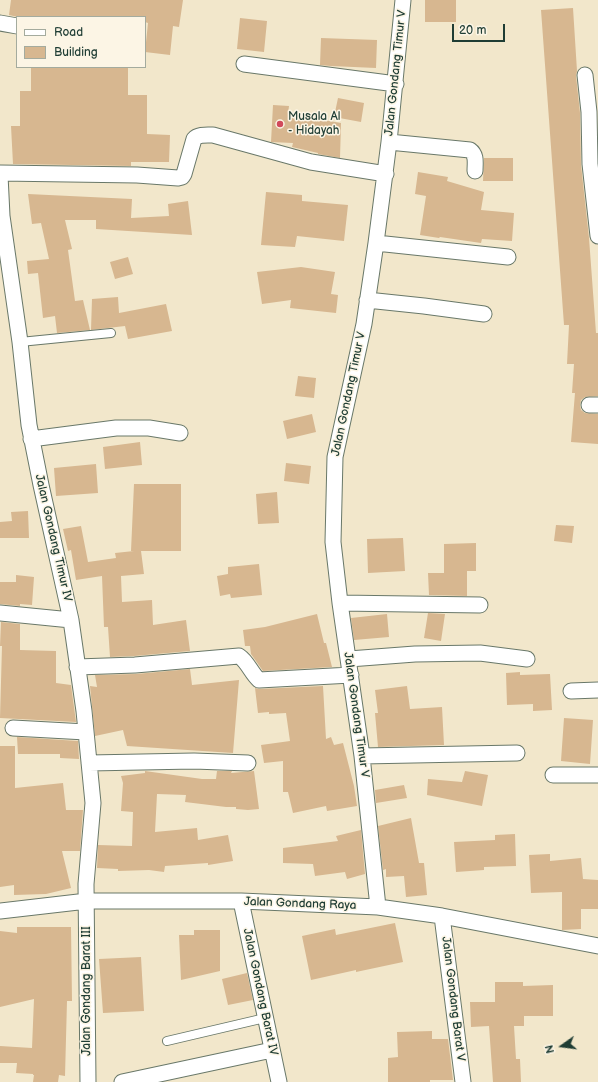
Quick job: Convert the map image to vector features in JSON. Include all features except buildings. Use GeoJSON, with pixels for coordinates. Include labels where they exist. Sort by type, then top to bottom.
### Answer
{"type":"FeatureCollection","features":[{"type":"Feature","properties":{"kind":"street","name":"Jalan Gondang Timur V"},"geometry":{"type":"LineString","coordinates":[[378,907],[362,756],[340,603],[333,542],[335,456],[364,324],[386,174],[396,84],[403,0]]}},
{"type":"Feature","properties":{"kind":"street"},"geometry":{"type":"LineString","coordinates":[[0,23],[16,26]]}},
{"type":"Feature","properties":{"kind":"street"},"geometry":{"type":"LineString","coordinates":[[244,64],[396,84]]}},
{"type":"Feature","properties":{"kind":"street"},"geometry":{"type":"LineString","coordinates":[[585,75],[589,112],[590,164],[598,236]]}},
{"type":"Feature","properties":{"kind":"street"},"geometry":{"type":"LineString","coordinates":[[0,174],[137,175],[178,178],[182,177],[184,174],[194,139],[199,135],[213,135],[311,162],[386,174]]}},
{"type":"Feature","properties":{"kind":"street"},"geometry":{"type":"LineString","coordinates":[[389,142],[470,150],[474,153],[475,171]]}},
{"type":"Feature","properties":{"kind":"street","name":"Jalan Gondang Timur IV"},"geometry":{"type":"LineString","coordinates":[[0,174],[2,216],[20,342],[29,425],[71,620],[86,732],[93,803],[86,884],[87,901]]}},
{"type":"Feature","properties":{"kind":"street"},"geometry":{"type":"LineString","coordinates":[[376,243],[508,257]]}},
{"type":"Feature","properties":{"kind":"street"},"geometry":{"type":"LineString","coordinates":[[367,300],[484,314]]}},
{"type":"Feature","properties":{"kind":"street"},"geometry":{"type":"LineString","coordinates":[[32,439],[116,428],[149,428],[180,433]]}},
{"type":"Feature","properties":{"kind":"street"},"geometry":{"type":"LineString","coordinates":[[340,603],[480,605]]}},
{"type":"Feature","properties":{"kind":"street"},"geometry":{"type":"LineString","coordinates":[[0,613],[71,620]]}},
{"type":"Feature","properties":{"kind":"street"},"geometry":{"type":"LineString","coordinates":[[349,659],[415,654],[480,653],[527,659]]}},
{"type":"Feature","properties":{"kind":"street"},"geometry":{"type":"LineString","coordinates":[[78,667],[135,665],[239,656],[244,660],[252,673],[259,680],[351,675]]}},
{"type":"Feature","properties":{"kind":"street"},"geometry":{"type":"LineString","coordinates":[[571,691],[598,690]]}},
{"type":"Feature","properties":{"kind":"street"},"geometry":{"type":"LineString","coordinates":[[13,728],[86,732]]}},
{"type":"Feature","properties":{"kind":"street"},"geometry":{"type":"LineString","coordinates":[[362,756],[517,753]]}},
{"type":"Feature","properties":{"kind":"street"},"geometry":{"type":"LineString","coordinates":[[89,764],[194,761],[248,763]]}},
{"type":"Feature","properties":{"kind":"street"},"geometry":{"type":"LineString","coordinates":[[553,774],[598,775]]}},
{"type":"Feature","properties":{"kind":"street","name":"Jalan Gondang Raya"},"geometry":{"type":"LineString","coordinates":[[0,911],[87,901],[241,902],[378,907],[442,916],[598,946]]}},
{"type":"Feature","properties":{"kind":"street","name":"Jalan Gondang Barat III"},"geometry":{"type":"LineString","coordinates":[[87,901],[88,1082]]}},
{"type":"Feature","properties":{"kind":"street","name":"Jalan Gondang Barat IV"},"geometry":{"type":"LineString","coordinates":[[241,902],[279,1082]]}},
{"type":"Feature","properties":{"kind":"street","name":"Jalan Gondang Barat V"},"geometry":{"type":"LineString","coordinates":[[442,916],[463,1082]]}},
{"type":"Feature","properties":{"kind":"street"},"geometry":{"type":"LineString","coordinates":[[122,1082],[272,1050]]}},
{"type":"Feature","properties":{"kind":"lane"},"geometry":{"type":"LineString","coordinates":[[20,342],[111,333]]}},
{"type":"Feature","properties":{"kind":"lane"},"geometry":{"type":"LineString","coordinates":[[167,1041],[265,1018]]}},
{"type":"Feature","properties":{"kind":"place","name":"Musala Al - Hidayah"},"geometry":{"type":"Point","coordinates":[280,124]}}]}
